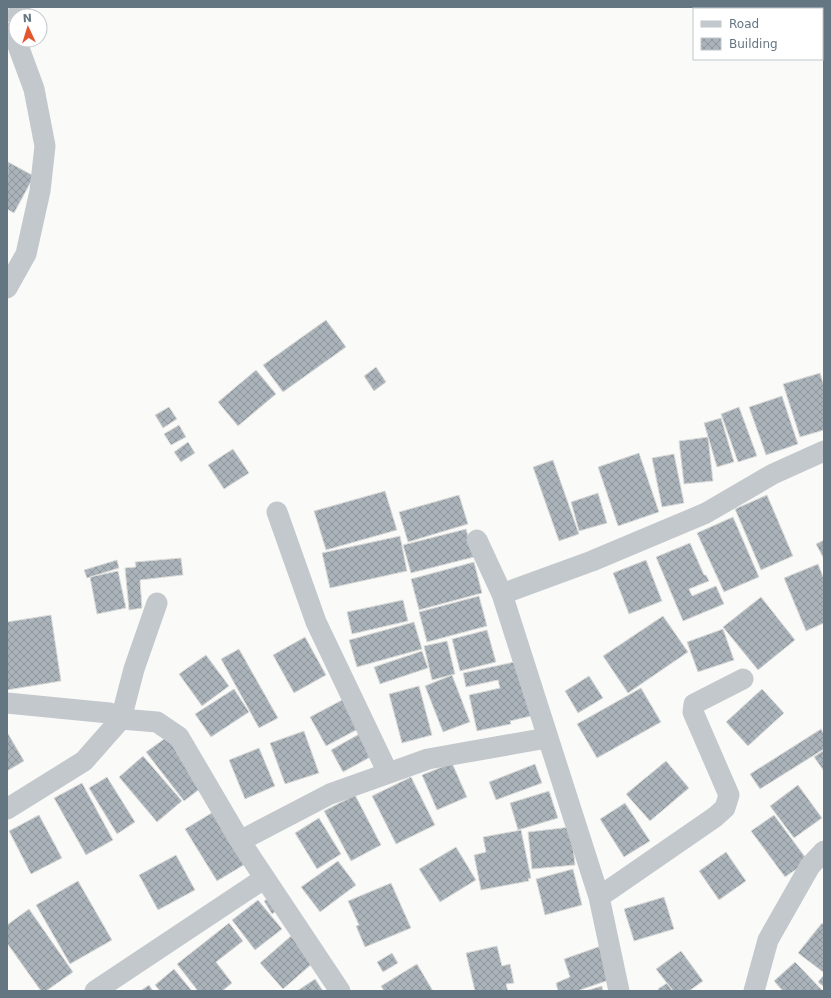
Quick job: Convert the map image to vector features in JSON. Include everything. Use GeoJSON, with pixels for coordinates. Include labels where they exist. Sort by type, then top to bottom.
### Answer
{"type":"FeatureCollection","features":[{"type":"Feature","properties":{"kind":"street"},"geometry":{"type":"LineString","coordinates":[[7,288],[26,254],[40,191],[45,146],[34,89],[20,48]]}},
{"type":"Feature","properties":{"kind":"street"},"geometry":{"type":"LineString","coordinates":[[502,594],[592,561],[706,513],[773,474],[824,451]]}},
{"type":"Feature","properties":{"kind":"street"},"geometry":{"type":"LineString","coordinates":[[277,512],[316,622],[388,773]]}},
{"type":"Feature","properties":{"kind":"street"},"geometry":{"type":"LineString","coordinates":[[477,540],[502,594],[599,898],[618,991]]}},
{"type":"Feature","properties":{"kind":"street"},"geometry":{"type":"LineString","coordinates":[[7,809],[84,761],[121,719],[134,669],[157,603]]}},
{"type":"Feature","properties":{"kind":"street"},"geometry":{"type":"LineString","coordinates":[[599,898],[715,817],[725,808],[729,795],[693,712],[694,704],[743,679]]}},
{"type":"Feature","properties":{"kind":"street"},"geometry":{"type":"LineString","coordinates":[[7,703],[109,713],[121,719],[157,722],[179,737],[240,841],[340,991]]}},
{"type":"Feature","properties":{"kind":"street"},"geometry":{"type":"LineString","coordinates":[[240,841],[330,794],[428,759],[547,738]]}},
{"type":"Feature","properties":{"kind":"street"},"geometry":{"type":"LineString","coordinates":[[754,991],[768,940],[810,866],[824,851]]}},
{"type":"Feature","properties":{"kind":"street"},"geometry":{"type":"LineString","coordinates":[[95,991],[265,878]]}},
{"type":"Feature","properties":{"kind":"building"},"geometry":{"type":"Polygon","coordinates":[[[8,162],[34,176],[14,213],[7,209],[8,162]]]}},
{"type":"Feature","properties":{"kind":"building"},"geometry":{"type":"Polygon","coordinates":[[[326,320],[346,347],[283,392],[263,365],[326,320]]]}},
{"type":"Feature","properties":{"kind":"building"},"geometry":{"type":"Polygon","coordinates":[[[376,367],[386,382],[374,391],[364,376],[376,367]]]}},
{"type":"Feature","properties":{"kind":"building"},"geometry":{"type":"Polygon","coordinates":[[[256,370],[276,394],[238,426],[218,402],[256,370]]]}},
{"type":"Feature","properties":{"kind":"building"},"geometry":{"type":"Polygon","coordinates":[[[820,373],[824,386],[824,430],[800,437],[783,384],[820,373]]]}},
{"type":"Feature","properties":{"kind":"building"},"geometry":{"type":"Polygon","coordinates":[[[782,396],[798,444],[766,455],[749,407],[782,396]]]}},
{"type":"Feature","properties":{"kind":"building"},"geometry":{"type":"Polygon","coordinates":[[[169,407],[177,419],[163,428],[155,415],[169,407]]]}},
{"type":"Feature","properties":{"kind":"building"},"geometry":{"type":"Polygon","coordinates":[[[739,407],[757,456],[738,462],[721,414],[739,407]]]}},
{"type":"Feature","properties":{"kind":"building"},"geometry":{"type":"Polygon","coordinates":[[[721,418],[734,462],[717,467],[704,423],[721,418]]]}},
{"type":"Feature","properties":{"kind":"building"},"geometry":{"type":"Polygon","coordinates":[[[179,425],[186,437],[171,445],[164,434],[179,425]]]}},
{"type":"Feature","properties":{"kind":"building"},"geometry":{"type":"Polygon","coordinates":[[[708,437],[713,481],[684,484],[679,441],[708,437]]]}},
{"type":"Feature","properties":{"kind":"building"},"geometry":{"type":"Polygon","coordinates":[[[188,442],[195,453],[181,462],[174,452],[188,442]]]}},
{"type":"Feature","properties":{"kind":"building"},"geometry":{"type":"Polygon","coordinates":[[[233,449],[249,473],[224,489],[208,465],[233,449]]]}},
{"type":"Feature","properties":{"kind":"building"},"geometry":{"type":"Polygon","coordinates":[[[639,453],[659,512],[618,526],[598,467],[639,453]]]}},
{"type":"Feature","properties":{"kind":"building"},"geometry":{"type":"Polygon","coordinates":[[[674,454],[684,503],[662,507],[652,458],[674,454]]]}},
{"type":"Feature","properties":{"kind":"building"},"geometry":{"type":"Polygon","coordinates":[[[553,460],[579,534],[559,541],[533,467],[553,460]]]}},
{"type":"Feature","properties":{"kind":"building"},"geometry":{"type":"Polygon","coordinates":[[[385,491],[397,530],[326,550],[314,511],[385,491]]]}},
{"type":"Feature","properties":{"kind":"building"},"geometry":{"type":"Polygon","coordinates":[[[598,493],[607,523],[579,531],[571,502],[598,493]]]}},
{"type":"Feature","properties":{"kind":"building"},"geometry":{"type":"Polygon","coordinates":[[[459,495],[468,524],[408,542],[399,512],[459,495]]]}},
{"type":"Feature","properties":{"kind":"building"},"geometry":{"type":"Polygon","coordinates":[[[767,495],[793,556],[761,570],[735,509],[767,495]]]}},
{"type":"Feature","properties":{"kind":"building"},"geometry":{"type":"Polygon","coordinates":[[[733,517],[759,577],[724,592],[697,533],[733,517]]]}},
{"type":"Feature","properties":{"kind":"building"},"geometry":{"type":"Polygon","coordinates":[[[466,529],[474,557],[411,573],[403,545],[466,529]]]}},
{"type":"Feature","properties":{"kind":"building"},"geometry":{"type":"Polygon","coordinates":[[[400,536],[407,571],[330,588],[322,553],[400,536]]]}},
{"type":"Feature","properties":{"kind":"building"},"geometry":{"type":"Polygon","coordinates":[[[824,540],[824,559],[816,544],[824,540]]]}},
{"type":"Feature","properties":{"kind":"building"},"geometry":{"type":"Polygon","coordinates":[[[690,543],[704,575],[706,575],[709,581],[689,589],[692,596],[716,586],[724,604],[683,621],[656,557],[690,543]]]}},
{"type":"Feature","properties":{"kind":"building"},"geometry":{"type":"Polygon","coordinates":[[[181,558],[183,575],[140,580],[142,608],[129,610],[125,568],[136,567],[135,562],[181,558]]]}},
{"type":"Feature","properties":{"kind":"building"},"geometry":{"type":"Polygon","coordinates":[[[117,560],[119,568],[87,578],[84,570],[117,560]]]}},
{"type":"Feature","properties":{"kind":"building"},"geometry":{"type":"Polygon","coordinates":[[[646,560],[662,601],[629,614],[613,573],[646,560]]]}},
{"type":"Feature","properties":{"kind":"building"},"geometry":{"type":"Polygon","coordinates":[[[474,562],[482,593],[419,610],[411,579],[474,562]]]}},
{"type":"Feature","properties":{"kind":"building"},"geometry":{"type":"Polygon","coordinates":[[[818,564],[824,579],[824,623],[806,631],[784,578],[818,564]]]}},
{"type":"Feature","properties":{"kind":"building"},"geometry":{"type":"Polygon","coordinates":[[[118,571],[126,608],[97,614],[90,577],[118,571]]]}},
{"type":"Feature","properties":{"kind":"building"},"geometry":{"type":"Polygon","coordinates":[[[479,596],[487,626],[427,642],[419,612],[479,596]]]}},
{"type":"Feature","properties":{"kind":"building"},"geometry":{"type":"Polygon","coordinates":[[[761,597],[795,640],[758,670],[723,627],[761,597]]]}},
{"type":"Feature","properties":{"kind":"building"},"geometry":{"type":"Polygon","coordinates":[[[403,600],[408,621],[352,634],[347,612],[403,600]]]}},
{"type":"Feature","properties":{"kind":"building"},"geometry":{"type":"Polygon","coordinates":[[[51,615],[61,681],[7,690],[7,622],[51,615]]]}},
{"type":"Feature","properties":{"kind":"building"},"geometry":{"type":"Polygon","coordinates":[[[663,616],[688,652],[628,693],[603,656],[663,616]]]}},
{"type":"Feature","properties":{"kind":"building"},"geometry":{"type":"Polygon","coordinates":[[[414,622],[422,649],[357,667],[349,640],[414,622]]]}},
{"type":"Feature","properties":{"kind":"building"},"geometry":{"type":"Polygon","coordinates":[[[723,629],[734,660],[698,672],[687,642],[723,629]]]}},
{"type":"Feature","properties":{"kind":"building"},"geometry":{"type":"Polygon","coordinates":[[[487,630],[496,662],[460,671],[452,639],[487,630]]]}},
{"type":"Feature","properties":{"kind":"building"},"geometry":{"type":"Polygon","coordinates":[[[305,637],[326,675],[294,693],[273,655],[305,637]]]}},
{"type":"Feature","properties":{"kind":"building"},"geometry":{"type":"Polygon","coordinates":[[[447,641],[455,674],[432,680],[424,646],[447,641]]]}},
{"type":"Feature","properties":{"kind":"building"},"geometry":{"type":"Polygon","coordinates":[[[239,649],[278,718],[259,728],[221,659],[239,649]]]}},
{"type":"Feature","properties":{"kind":"building"},"geometry":{"type":"Polygon","coordinates":[[[422,651],[428,668],[380,684],[374,667],[422,651]]]}},
{"type":"Feature","properties":{"kind":"building"},"geometry":{"type":"Polygon","coordinates":[[[206,655],[229,686],[202,706],[179,674],[206,655]]]}},
{"type":"Feature","properties":{"kind":"building"},"geometry":{"type":"Polygon","coordinates":[[[519,661],[531,716],[510,721],[511,724],[477,731],[469,695],[500,688],[498,680],[466,687],[463,673],[519,661]]]}},
{"type":"Feature","properties":{"kind":"building"},"geometry":{"type":"Polygon","coordinates":[[[452,675],[470,722],[443,732],[425,686],[452,675]]]}},
{"type":"Feature","properties":{"kind":"building"},"geometry":{"type":"Polygon","coordinates":[[[589,676],[603,698],[578,713],[565,691],[589,676]]]}},
{"type":"Feature","properties":{"kind":"building"},"geometry":{"type":"Polygon","coordinates":[[[419,686],[432,735],[402,743],[389,694],[419,686]]]}},
{"type":"Feature","properties":{"kind":"building"},"geometry":{"type":"Polygon","coordinates":[[[641,688],[661,722],[597,758],[577,724],[641,688]]]}},
{"type":"Feature","properties":{"kind":"building"},"geometry":{"type":"Polygon","coordinates":[[[234,689],[249,712],[211,737],[195,714],[234,689]]]}},
{"type":"Feature","properties":{"kind":"building"},"geometry":{"type":"Polygon","coordinates":[[[762,689],[784,713],[748,746],[726,722],[762,689]]]}},
{"type":"Feature","properties":{"kind":"building"},"geometry":{"type":"Polygon","coordinates":[[[344,699],[360,728],[326,746],[310,717],[344,699]]]}},
{"type":"Feature","properties":{"kind":"building"},"geometry":{"type":"Polygon","coordinates":[[[821,729],[824,734],[824,749],[760,789],[750,774],[821,729]]]}},
{"type":"Feature","properties":{"kind":"building"},"geometry":{"type":"Polygon","coordinates":[[[304,731],[319,773],[285,784],[270,743],[304,731]]]}},
{"type":"Feature","properties":{"kind":"building"},"geometry":{"type":"Polygon","coordinates":[[[7,732],[24,761],[7,771],[7,732]]]}},
{"type":"Feature","properties":{"kind":"building"},"geometry":{"type":"Polygon","coordinates":[[[361,733],[374,755],[343,772],[331,750],[361,733]]]}},
{"type":"Feature","properties":{"kind":"building"},"geometry":{"type":"Polygon","coordinates":[[[167,737],[205,785],[184,801],[146,752],[167,737]]]}},
{"type":"Feature","properties":{"kind":"building"},"geometry":{"type":"Polygon","coordinates":[[[259,748],[275,786],[245,799],[229,760],[259,748]]]}},
{"type":"Feature","properties":{"kind":"building"},"geometry":{"type":"Polygon","coordinates":[[[824,750],[824,771],[814,757],[824,750]]]}},
{"type":"Feature","properties":{"kind":"building"},"geometry":{"type":"Polygon","coordinates":[[[143,756],[182,801],[157,822],[119,777],[143,756]]]}},
{"type":"Feature","properties":{"kind":"building"},"geometry":{"type":"Polygon","coordinates":[[[666,761],[689,788],[650,821],[626,794],[666,761]]]}},
{"type":"Feature","properties":{"kind":"building"},"geometry":{"type":"Polygon","coordinates":[[[452,763],[467,797],[437,810],[422,775],[452,763]]]}},
{"type":"Feature","properties":{"kind":"building"},"geometry":{"type":"Polygon","coordinates":[[[535,764],[542,783],[496,800],[489,782],[535,764]]]}},
{"type":"Feature","properties":{"kind":"building"},"geometry":{"type":"Polygon","coordinates":[[[107,777],[135,822],[117,834],[89,788],[107,777]]]}},
{"type":"Feature","properties":{"kind":"building"},"geometry":{"type":"Polygon","coordinates":[[[411,777],[435,825],[396,844],[372,796],[411,777]]]}},
{"type":"Feature","properties":{"kind":"building"},"geometry":{"type":"Polygon","coordinates":[[[82,783],[113,840],[86,855],[54,798],[82,783]]]}},
{"type":"Feature","properties":{"kind":"building"},"geometry":{"type":"Polygon","coordinates":[[[798,785],[822,818],[794,838],[770,806],[798,785]]]}},
{"type":"Feature","properties":{"kind":"building"},"geometry":{"type":"Polygon","coordinates":[[[549,791],[558,818],[518,830],[510,803],[549,791]]]}},
{"type":"Feature","properties":{"kind":"building"},"geometry":{"type":"Polygon","coordinates":[[[355,795],[381,845],[351,861],[324,811],[355,795]]]}},
{"type":"Feature","properties":{"kind":"building"},"geometry":{"type":"Polygon","coordinates":[[[625,803],[650,841],[624,857],[600,819],[625,803]]]}},
{"type":"Feature","properties":{"kind":"building"},"geometry":{"type":"Polygon","coordinates":[[[215,811],[247,863],[217,881],[185,829],[215,811]]]}},
{"type":"Feature","properties":{"kind":"building"},"geometry":{"type":"Polygon","coordinates":[[[39,815],[62,858],[31,874],[9,831],[39,815]]]}},
{"type":"Feature","properties":{"kind":"building"},"geometry":{"type":"Polygon","coordinates":[[[774,815],[808,861],[785,877],[751,831],[774,815]]]}},
{"type":"Feature","properties":{"kind":"building"},"geometry":{"type":"Polygon","coordinates":[[[319,818],[341,854],[317,869],[295,833],[319,818]]]}},
{"type":"Feature","properties":{"kind":"building"},"geometry":{"type":"Polygon","coordinates":[[[571,827],[575,865],[532,869],[528,832],[571,827]]]}},
{"type":"Feature","properties":{"kind":"building"},"geometry":{"type":"Polygon","coordinates":[[[521,830],[531,878],[528,879],[529,881],[481,890],[474,855],[486,852],[483,837],[521,830]]]}},
{"type":"Feature","properties":{"kind":"building"},"geometry":{"type":"Polygon","coordinates":[[[456,847],[476,880],[440,902],[419,869],[456,847]]]}},
{"type":"Feature","properties":{"kind":"building"},"geometry":{"type":"Polygon","coordinates":[[[726,852],[746,881],[719,900],[699,871],[726,852]]]}},
{"type":"Feature","properties":{"kind":"building"},"geometry":{"type":"Polygon","coordinates":[[[176,855],[195,890],[158,910],[139,875],[176,855]]]}},
{"type":"Feature","properties":{"kind":"building"},"geometry":{"type":"Polygon","coordinates":[[[338,861],[356,885],[320,912],[301,887],[338,861]]]}},
{"type":"Feature","properties":{"kind":"building"},"geometry":{"type":"Polygon","coordinates":[[[573,869],[582,905],[545,915],[536,879],[573,869]]]}},
{"type":"Feature","properties":{"kind":"building"},"geometry":{"type":"Polygon","coordinates":[[[78,881],[112,940],[70,964],[36,905],[78,881]]]}},
{"type":"Feature","properties":{"kind":"building"},"geometry":{"type":"Polygon","coordinates":[[[391,883],[411,928],[365,947],[356,926],[359,925],[348,901],[391,883]]]}},
{"type":"Feature","properties":{"kind":"building"},"geometry":{"type":"Polygon","coordinates":[[[273,895],[281,908],[272,914],[264,901],[273,895]]]}},
{"type":"Feature","properties":{"kind":"building"},"geometry":{"type":"Polygon","coordinates":[[[664,897],[674,929],[634,941],[624,909],[664,897]]]}},
{"type":"Feature","properties":{"kind":"building"},"geometry":{"type":"Polygon","coordinates":[[[258,900],[282,929],[255,950],[232,920],[258,900]]]}},
{"type":"Feature","properties":{"kind":"building"},"geometry":{"type":"Polygon","coordinates":[[[29,909],[73,972],[46,991],[41,991],[7,943],[7,925],[29,909]]]}},
{"type":"Feature","properties":{"kind":"building"},"geometry":{"type":"Polygon","coordinates":[[[229,923],[243,941],[216,962],[232,983],[222,991],[198,991],[177,964],[229,923]]]}},
{"type":"Feature","properties":{"kind":"building"},"geometry":{"type":"Polygon","coordinates":[[[822,923],[824,925],[823,972],[798,953],[822,923]]]}},
{"type":"Feature","properties":{"kind":"building"},"geometry":{"type":"Polygon","coordinates":[[[291,936],[314,962],[283,989],[260,963],[291,936]]]}},
{"type":"Feature","properties":{"kind":"building"},"geometry":{"type":"Polygon","coordinates":[[[497,946],[502,966],[510,964],[514,983],[506,984],[508,991],[475,991],[466,953],[497,946]]]}},
{"type":"Feature","properties":{"kind":"building"},"geometry":{"type":"Polygon","coordinates":[[[601,946],[612,979],[577,991],[558,991],[556,983],[570,977],[564,959],[601,946]]]}},
{"type":"Feature","properties":{"kind":"building"},"geometry":{"type":"Polygon","coordinates":[[[681,951],[703,981],[689,991],[673,991],[656,969],[681,951]]]}},
{"type":"Feature","properties":{"kind":"building"},"geometry":{"type":"Polygon","coordinates":[[[392,953],[398,963],[383,972],[377,962],[392,953]]]}},
{"type":"Feature","properties":{"kind":"building"},"geometry":{"type":"Polygon","coordinates":[[[795,962],[823,991],[783,991],[774,981],[795,962]]]}},
{"type":"Feature","properties":{"kind":"building"},"geometry":{"type":"Polygon","coordinates":[[[417,964],[433,991],[384,991],[381,986],[417,964]]]}},
{"type":"Feature","properties":{"kind":"building"},"geometry":{"type":"Polygon","coordinates":[[[174,969],[192,991],[160,991],[155,985],[174,969]]]}},
{"type":"Feature","properties":{"kind":"building"},"geometry":{"type":"Polygon","coordinates":[[[824,975],[824,987],[818,982],[824,975]]]}},
{"type":"Feature","properties":{"kind":"building"},"geometry":{"type":"Polygon","coordinates":[[[315,979],[323,991],[297,991],[315,979]]]}},
{"type":"Feature","properties":{"kind":"building"},"geometry":{"type":"Polygon","coordinates":[[[667,983],[673,991],[659,991],[658,989],[667,983]]]}},
{"type":"Feature","properties":{"kind":"building"},"geometry":{"type":"Polygon","coordinates":[[[149,985],[153,991],[140,991],[149,985]]]}},
{"type":"Feature","properties":{"kind":"building"},"geometry":{"type":"Polygon","coordinates":[[[602,986],[603,991],[585,991],[602,986]]]}}]}
